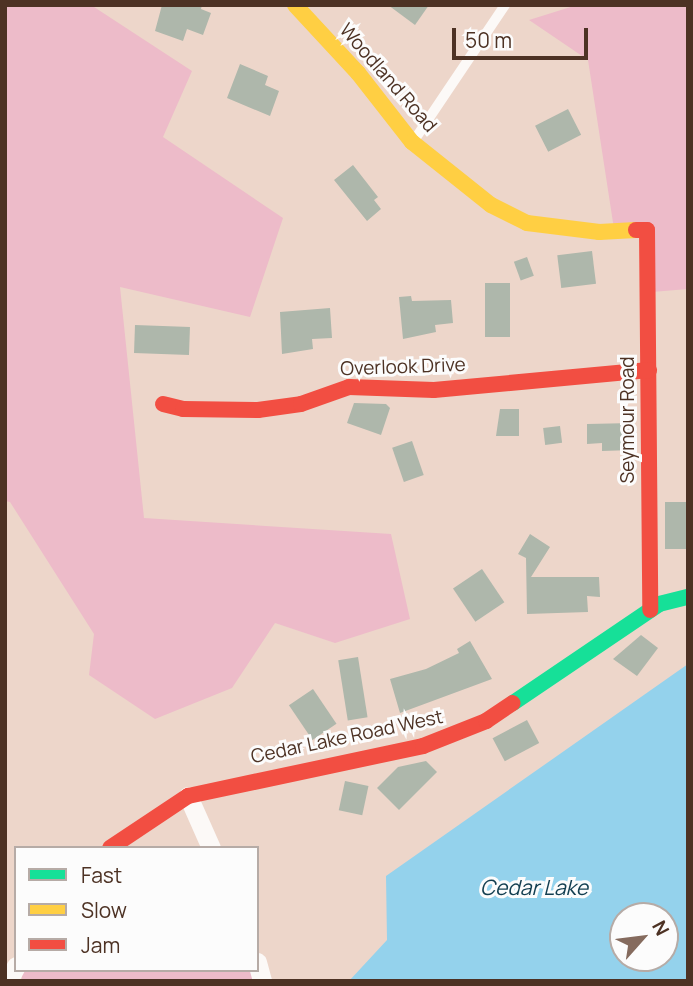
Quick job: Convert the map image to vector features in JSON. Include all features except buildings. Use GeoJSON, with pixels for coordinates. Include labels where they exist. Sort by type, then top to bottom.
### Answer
{"type":"FeatureCollection","features":[{"type":"Feature","properties":{"kind":"street","name":"Woodland Road"},"geometry":{"type":"LineString","coordinates":[[295,5],[358,73],[412,142],[491,205],[527,223],[598,232],[647,230]]}},
{"type":"Feature","properties":{"kind":"street","name":"Seymour Road"},"geometry":{"type":"LineString","coordinates":[[647,230],[650,610]]}},
{"type":"Feature","properties":{"kind":"street","name":"Overlook Drive"},"geometry":{"type":"LineString","coordinates":[[163,404],[183,409],[258,410],[300,404],[349,387],[434,390],[649,370]]}},
{"type":"Feature","properties":{"kind":"street","name":"Cedar Lake Road West"},"geometry":{"type":"LineString","coordinates":[[188,796],[423,746],[455,735],[486,721],[650,610],[688,597]]}},
{"type":"Feature","properties":{"kind":"street"},"geometry":{"type":"LineString","coordinates":[[113,846],[188,796],[210,846]]}},
{"type":"Feature","properties":{"kind":"lane"},"geometry":{"type":"LineString","coordinates":[[412,142],[505,5]]}},
{"type":"Feature","properties":{"kind":"shaded area"},"geometry":{"type":"Polygon","coordinates":[[[5,5],[91,5],[192,71],[163,137],[283,218],[250,317],[120,287],[144,518],[391,534],[410,619],[335,643],[275,623],[232,688],[155,719],[89,675],[94,634],[10,502],[5,501],[5,5]]]}},
{"type":"Feature","properties":{"kind":"shaded area"},"geometry":{"type":"Polygon","coordinates":[[[577,5],[688,5],[688,289],[652,292],[647,236],[614,229],[588,60],[529,20],[577,5]]]}},
{"type":"Feature","properties":{"kind":"shaded area"},"geometry":{"type":"Polygon","coordinates":[[[22,972],[257,972],[257,981],[22,981],[22,972]]]}},
{"type":"Feature","properties":{"kind":"water","name":"Cedar Lake"},"geometry":{"type":"Polygon","coordinates":[[[688,664],[688,981],[349,981],[387,940],[386,876],[688,664]]]}},
{"type":"Feature","properties":{"kind":"traffic: fast"},"geometry":{"type":"LineString","coordinates":[[513,703],[659,604],[688,597]]}},
{"type":"Feature","properties":{"kind":"traffic: slow"},"geometry":{"type":"LineString","coordinates":[[295,5],[358,73],[412,142],[491,205],[527,223],[599,232],[636,230]]}},
{"type":"Feature","properties":{"kind":"traffic: jam"},"geometry":{"type":"LineString","coordinates":[[636,230],[647,230],[650,610]]}},
{"type":"Feature","properties":{"kind":"traffic: jam"},"geometry":{"type":"LineString","coordinates":[[163,404],[183,409],[258,410],[301,404],[349,387],[434,390],[649,370]]}},
{"type":"Feature","properties":{"kind":"traffic: jam"},"geometry":{"type":"LineString","coordinates":[[113,846],[188,796],[423,746],[486,721],[513,703]]}}]}
